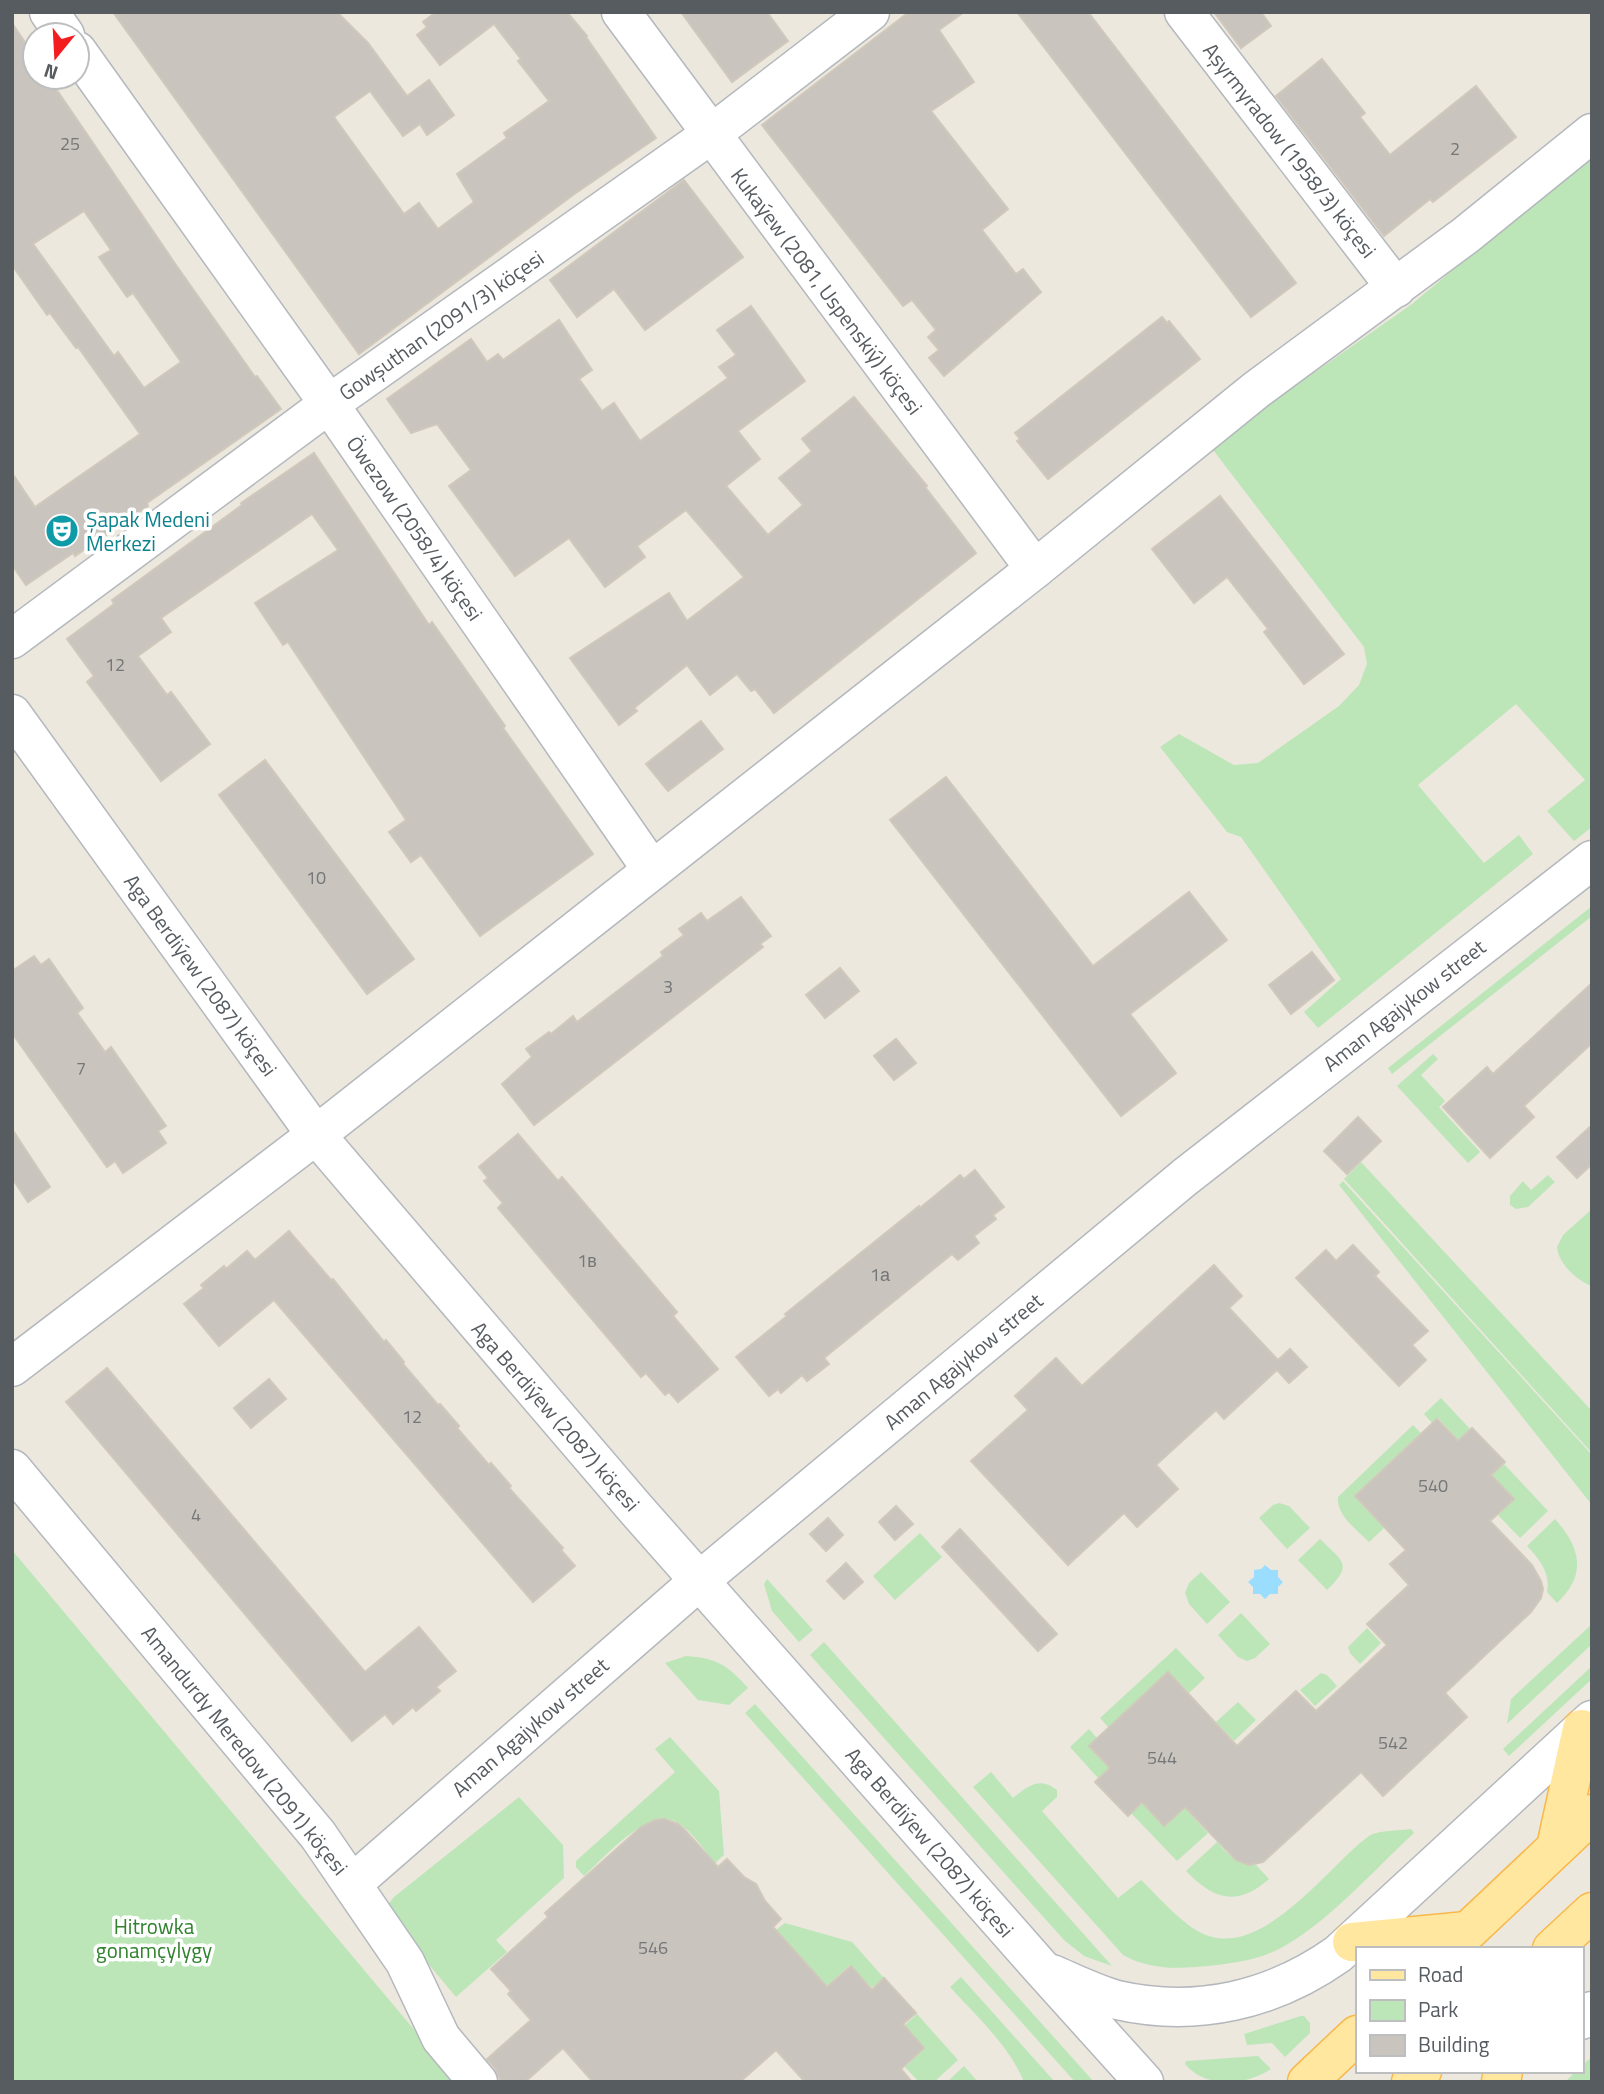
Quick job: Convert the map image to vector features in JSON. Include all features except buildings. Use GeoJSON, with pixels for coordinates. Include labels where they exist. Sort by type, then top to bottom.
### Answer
{"type":"FeatureCollection","features":[{"type":"Feature","properties":{"kind":"main road"},"geometry":{"type":"LineString","coordinates":[[1556,1847],[1587,1724]]}},
{"type":"Feature","properties":{"kind":"main road"},"geometry":{"type":"LineString","coordinates":[[1352,1941],[1458,1940],[1592,1814]]}},
{"type":"Feature","properties":{"kind":"main road"},"geometry":{"type":"LineString","coordinates":[[1554,1947],[1592,1912]]}},
{"type":"Feature","properties":{"kind":"main road"},"geometry":{"type":"LineString","coordinates":[[1307,2082],[1356,2036]]}},
{"type":"Feature","properties":{"kind":"street","name":"Kukaýew (2081, Uspenskiý) köçesi"},"geometry":{"type":"LineString","coordinates":[[621,12],[1035,569]]}},
{"type":"Feature","properties":{"kind":"street","name":"Gowşuthan (2091/3) köçesi"},"geometry":{"type":"LineString","coordinates":[[12,639],[329,404],[710,135],[870,12]]}},
{"type":"Feature","properties":{"kind":"street","name":"Aşyrmyradow (1958/3) köçesi"},"geometry":{"type":"LineString","coordinates":[[1184,12],[1396,288]]}},
{"type":"Feature","properties":{"kind":"street","name":"Öwezow (2058/4) köçesi"},"geometry":{"type":"LineString","coordinates":[[91,71],[329,404],[652,870]]}},
{"type":"Feature","properties":{"kind":"street"},"geometry":{"type":"LineString","coordinates":[[12,1367],[316,1135],[1035,569],[1256,390],[1466,235],[1592,133]]}},
{"type":"Feature","properties":{"kind":"street","name":"Aga Berdiýew (2087) köçesi"},"geometry":{"type":"LineString","coordinates":[[12,714],[316,1135],[699,1581],[1144,2082]]}},
{"type":"Feature","properties":{"kind":"street","name":"Aman Agajykow street"},"geometry":{"type":"LineString","coordinates":[[353,1883],[699,1581],[1185,1177],[1592,860]]}},
{"type":"Feature","properties":{"kind":"street","name":"Amandurdy Meredow (2091) köçesi"},"geometry":{"type":"LineString","coordinates":[[12,1469],[318,1835],[405,1962],[441,2038],[478,2082]]}},
{"type":"Feature","properties":{"kind":"street"},"geometry":{"type":"LineString","coordinates":[[1042,1969],[1080,1987],[1116,1999],[1177,2007],[1249,1998],[1290,1984],[1310,1974],[1352,1941],[1587,1724]]}},
{"type":"Feature","properties":{"kind":"green space"},"geometry":{"type":"Polygon","coordinates":[[[1592,154],[1592,827],[1574,841],[1547,811],[1585,780],[1516,704],[1418,785],[1484,863],[1519,835],[1533,854],[1318,1028],[1304,1012],[1341,979],[1241,837],[1227,832],[1160,747],[1179,734],[1234,765],[1258,763],[1339,706],[1359,685],[1367,664],[1364,647],[1210,446],[1251,411],[1291,389],[1412,304],[1592,154]]]}},
{"type":"Feature","properties":{"kind":"green space"},"geometry":{"type":"Polygon","coordinates":[[[1592,906],[1592,916],[1392,1074],[1388,1068],[1592,906]]]}},
{"type":"Feature","properties":{"kind":"green space"},"geometry":{"type":"Polygon","coordinates":[[[1433,1054],[1438,1059],[1421,1075],[1445,1101],[1439,1107],[1480,1152],[1468,1163],[1397,1086],[1433,1054]]]}},
{"type":"Feature","properties":{"kind":"green space"},"geometry":{"type":"Polygon","coordinates":[[[1361,1162],[1592,1411],[1592,1453],[1344,1179],[1361,1162]]]}},
{"type":"Feature","properties":{"kind":"green space"},"geometry":{"type":"Polygon","coordinates":[[[1548,1175],[1555,1182],[1528,1207],[1516,1209],[1510,1205],[1510,1196],[1523,1181],[1531,1190],[1548,1175]]]}},
{"type":"Feature","properties":{"kind":"green space"},"geometry":{"type":"Polygon","coordinates":[[[1343,1181],[1592,1455],[1592,1505],[1339,1185],[1343,1181]]]}},
{"type":"Feature","properties":{"kind":"green space"},"geometry":{"type":"Polygon","coordinates":[[[1592,1209],[1592,1286],[1569,1271],[1557,1247],[1563,1235],[1592,1209]]]}},
{"type":"Feature","properties":{"kind":"green space"},"geometry":{"type":"Polygon","coordinates":[[[1441,1398],[1470,1429],[1458,1440],[1438,1418],[1432,1423],[1424,1414],[1441,1398]]]}},
{"type":"Feature","properties":{"kind":"green space"},"geometry":{"type":"Polygon","coordinates":[[[1413,1425],[1421,1433],[1354,1496],[1384,1528],[1369,1542],[1344,1516],[1338,1504],[1338,1497],[1413,1425]]]}},
{"type":"Feature","properties":{"kind":"green space"},"geometry":{"type":"Polygon","coordinates":[[[1504,1464],[1548,1511],[1520,1538],[1498,1515],[1514,1499],[1492,1475],[1504,1464]]]}},
{"type":"Feature","properties":{"kind":"green space"},"geometry":{"type":"Polygon","coordinates":[[[1279,1503],[1289,1506],[1310,1528],[1287,1549],[1259,1518],[1279,1503]]]}},
{"type":"Feature","properties":{"kind":"green space"},"geometry":{"type":"Polygon","coordinates":[[[1555,1519],[1570,1540],[1577,1561],[1573,1582],[1557,1603],[1547,1592],[1543,1567],[1527,1546],[1555,1519]]]}},
{"type":"Feature","properties":{"kind":"green space"},"geometry":{"type":"Polygon","coordinates":[[[920,1533],[942,1557],[895,1600],[873,1576],[920,1533]]]}},
{"type":"Feature","properties":{"kind":"green space"},"geometry":{"type":"Polygon","coordinates":[[[1320,1539],[1339,1558],[1343,1569],[1327,1590],[1298,1560],[1320,1539]]]}},
{"type":"Feature","properties":{"kind":"green space","name":"Hitrowka gonamçylygy"},"geometry":{"type":"Polygon","coordinates":[[[12,1550],[458,2082],[12,2082],[12,1550]]]}},
{"type":"Feature","properties":{"kind":"green space"},"geometry":{"type":"Polygon","coordinates":[[[1201,1572],[1230,1602],[1207,1624],[1189,1604],[1185,1593],[1189,1583],[1201,1572]]]}},
{"type":"Feature","properties":{"kind":"green space"},"geometry":{"type":"Polygon","coordinates":[[[767,1579],[813,1630],[799,1642],[772,1611],[764,1584],[767,1579]]]}},
{"type":"Feature","properties":{"kind":"green space"},"geometry":{"type":"Polygon","coordinates":[[[1241,1613],[1270,1644],[1255,1658],[1247,1661],[1238,1657],[1218,1635],[1241,1613]]]}},
{"type":"Feature","properties":{"kind":"green space"},"geometry":{"type":"Polygon","coordinates":[[[1592,1624],[1592,1644],[1507,1724],[1511,1699],[1592,1624]]]}},
{"type":"Feature","properties":{"kind":"green space"},"geometry":{"type":"Polygon","coordinates":[[[1367,1628],[1381,1643],[1360,1664],[1348,1647],[1367,1628]]]}},
{"type":"Feature","properties":{"kind":"green space"},"geometry":{"type":"Polygon","coordinates":[[[824,1642],[1112,1966],[1084,1956],[1064,1940],[810,1655],[824,1642]]]}},
{"type":"Feature","properties":{"kind":"green space"},"geometry":{"type":"Polygon","coordinates":[[[1176,1648],[1205,1678],[1189,1693],[1169,1672],[1109,1728],[1100,1718],[1176,1648]]]}},
{"type":"Feature","properties":{"kind":"green space"},"geometry":{"type":"Polygon","coordinates":[[[686,1656],[721,1664],[748,1688],[729,1705],[698,1700],[665,1663],[686,1656]]]}},
{"type":"Feature","properties":{"kind":"green space"},"geometry":{"type":"Polygon","coordinates":[[[1592,1666],[1592,1679],[1509,1756],[1503,1749],[1592,1666]]]}},
{"type":"Feature","properties":{"kind":"green space"},"geometry":{"type":"Polygon","coordinates":[[[1321,1673],[1327,1675],[1337,1686],[1315,1706],[1300,1690],[1321,1673]]]}},
{"type":"Feature","properties":{"kind":"green space"},"geometry":{"type":"Polygon","coordinates":[[[1238,1702],[1256,1720],[1234,1741],[1216,1722],[1238,1702]]]}},
{"type":"Feature","properties":{"kind":"green space"},"geometry":{"type":"Polygon","coordinates":[[[755,1704],[1094,2082],[1075,2082],[745,1713],[755,1704]]]}},
{"type":"Feature","properties":{"kind":"green space"},"geometry":{"type":"Polygon","coordinates":[[[1089,1729],[1097,1738],[1089,1747],[1109,1768],[1098,1778],[1070,1747],[1089,1729]]]}},
{"type":"Feature","properties":{"kind":"green space"},"geometry":{"type":"Polygon","coordinates":[[[670,1737],[719,1791],[724,1855],[715,1863],[683,1826],[666,1819],[654,1821],[628,1836],[584,1876],[576,1867],[576,1861],[675,1772],[655,1749],[670,1737]]]}},
{"type":"Feature","properties":{"kind":"green space"},"geometry":{"type":"Polygon","coordinates":[[[991,1772],[1013,1798],[1039,1783],[1057,1790],[1057,1797],[1042,1811],[1118,1898],[1141,1880],[1189,1925],[1206,1935],[1228,1939],[1250,1933],[1273,1921],[1369,1836],[1411,1829],[1414,1833],[1329,1913],[1293,1941],[1275,1951],[1226,1964],[1187,1968],[1159,1967],[1123,1955],[973,1787],[991,1772]]]}},
{"type":"Feature","properties":{"kind":"green space"},"geometry":{"type":"Polygon","coordinates":[[[519,1797],[563,1845],[564,1878],[496,1940],[507,1952],[456,1997],[390,1918],[386,1907],[394,1897],[519,1797]]]}},
{"type":"Feature","properties":{"kind":"green space"},"geometry":{"type":"Polygon","coordinates":[[[1142,1803],[1164,1827],[1185,1808],[1208,1833],[1177,1861],[1131,1813],[1142,1803]]]}},
{"type":"Feature","properties":{"kind":"green space"},"geometry":{"type":"Polygon","coordinates":[[[1217,1842],[1239,1861],[1256,1865],[1269,1879],[1246,1894],[1236,1896],[1216,1894],[1196,1881],[1186,1871],[1217,1842]]]}},
{"type":"Feature","properties":{"kind":"green space"},"geometry":{"type":"Polygon","coordinates":[[[785,1923],[852,1942],[884,1978],[872,1988],[850,1965],[827,1986],[776,1930],[785,1923]]]}},
{"type":"Feature","properties":{"kind":"green space"},"geometry":{"type":"Polygon","coordinates":[[[961,1977],[1055,2082],[1024,2082],[1001,2043],[950,1987],[961,1977]]]}},
{"type":"Feature","properties":{"kind":"green space"},"geometry":{"type":"Polygon","coordinates":[[[917,2014],[958,2060],[934,2082],[919,2082],[905,2067],[925,2048],[905,2025],[917,2014]]]}},
{"type":"Feature","properties":{"kind":"green space"},"geometry":{"type":"Polygon","coordinates":[[[1301,2016],[1310,2023],[1310,2033],[1285,2057],[1272,2043],[1247,2045],[1244,2034],[1301,2016]]]}},
{"type":"Feature","properties":{"kind":"green space"},"geometry":{"type":"Polygon","coordinates":[[[1258,2056],[1271,2069],[1250,2079],[1238,2081],[1204,2078],[1185,2064],[1186,2061],[1258,2056]]]}},
{"type":"Feature","properties":{"kind":"green space"},"geometry":{"type":"Polygon","coordinates":[[[1592,2057],[1592,2082],[1565,2082],[1574,2073],[1583,2073],[1583,2064],[1592,2057]]]}},
{"type":"Feature","properties":{"kind":"green space"},"geometry":{"type":"Polygon","coordinates":[[[964,2066],[978,2082],[947,2082],[964,2066]]]}},
{"type":"Feature","properties":{"kind":"water"},"geometry":{"type":"Polygon","coordinates":[[[1265,1565],[1271,1570],[1278,1570],[1278,1577],[1283,1582],[1278,1587],[1278,1594],[1270,1594],[1265,1599],[1260,1594],[1253,1594],[1253,1587],[1248,1582],[1254,1577],[1254,1570],[1265,1565]]]}},
{"type":"Feature","properties":{"kind":"place","name":"Şapak Medeni Merkezi"},"geometry":{"type":"Point","coordinates":[62,531]}}]}
